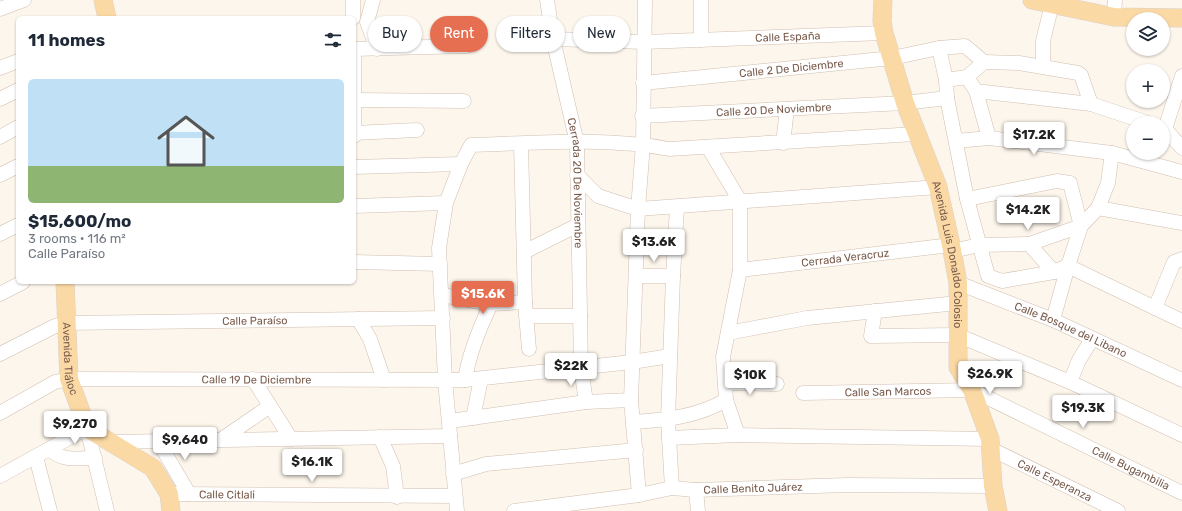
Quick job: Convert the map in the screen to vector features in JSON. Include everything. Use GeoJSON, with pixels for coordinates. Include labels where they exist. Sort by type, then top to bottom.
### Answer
{"type":"FeatureCollection","features":[{"type":"Feature","properties":{"kind":"main road"},"geometry":{"type":"LineString","coordinates":[[103,0],[107,16]]}},
{"type":"Feature","properties":{"kind":"main road","name":"Avenida Luis Donaldo Colosio"},"geometry":{"type":"LineString","coordinates":[[883,0],[882,21],[884,33],[905,103],[938,187],[952,248],[958,283],[958,367],[972,390],[991,444],[993,486],[1001,509]]}},
{"type":"Feature","properties":{"kind":"main road"},"geometry":{"type":"LineString","coordinates":[[1032,0],[1052,4],[1115,9],[1182,18]]}},
{"type":"Feature","properties":{"kind":"main road","name":"Avenida Tláloc"},"geometry":{"type":"LineString","coordinates":[[65,284],[69,379],[88,428]]}},
{"type":"Feature","properties":{"kind":"main road"},"geometry":{"type":"LineString","coordinates":[[88,428],[153,468],[170,502]]}},
{"type":"Feature","properties":{"kind":"street"},"geometry":{"type":"LineString","coordinates":[[0,9],[24,0]]}},
{"type":"Feature","properties":{"kind":"street"},"geometry":{"type":"LineString","coordinates":[[353,0],[354,16]]}},
{"type":"Feature","properties":{"kind":"street"},"geometry":{"type":"LineString","coordinates":[[369,16],[373,0]]}},
{"type":"Feature","properties":{"kind":"street","name":"Cerrada 20 De Noviembre"},"geometry":{"type":"LineString","coordinates":[[547,0],[549,16]]}},
{"type":"Feature","properties":{"kind":"street"},"geometry":{"type":"LineString","coordinates":[[639,495],[631,400],[638,209],[643,144],[642,116],[645,0]]}},
{"type":"Feature","properties":{"kind":"street"},"geometry":{"type":"LineString","coordinates":[[701,0],[701,40]]}},
{"type":"Feature","properties":{"kind":"street"},"geometry":{"type":"LineString","coordinates":[[1043,67],[1043,41],[1052,4]]}},
{"type":"Feature","properties":{"kind":"street","name":"Calle España"},"geometry":{"type":"LineString","coordinates":[[565,39],[644,42],[884,33]]}},
{"type":"Feature","properties":{"kind":"street","name":"Calle 2 De Diciembre"},"geometry":{"type":"LineString","coordinates":[[643,83],[892,58],[939,48],[965,46],[984,62]]}},
{"type":"Feature","properties":{"kind":"street"},"geometry":{"type":"LineString","coordinates":[[939,48],[967,200],[988,276],[1002,281],[1054,272],[1068,266],[1182,321]]}},
{"type":"Feature","properties":{"kind":"street"},"geometry":{"type":"LineString","coordinates":[[356,49],[368,49]]}},
{"type":"Feature","properties":{"kind":"street","name":"Cerrada 20 De Noviembre"},"geometry":{"type":"LineString","coordinates":[[556,52],[577,143],[580,368],[586,402]]}},
{"type":"Feature","properties":{"kind":"street"},"geometry":{"type":"LineString","coordinates":[[0,68],[16,62]]}},
{"type":"Feature","properties":{"kind":"street"},"geometry":{"type":"LineString","coordinates":[[946,80],[966,77],[984,62],[1019,63],[1078,73],[1081,75],[1091,104]]}},
{"type":"Feature","properties":{"kind":"street"},"geometry":{"type":"LineString","coordinates":[[1169,116],[1182,76]]}},
{"type":"Feature","properties":{"kind":"street"},"geometry":{"type":"LineString","coordinates":[[966,77],[976,92],[989,138]]}},
{"type":"Feature","properties":{"kind":"street"},"geometry":{"type":"LineString","coordinates":[[0,99],[16,91]]}},
{"type":"Feature","properties":{"kind":"street"},"geometry":{"type":"LineString","coordinates":[[976,92],[1091,104],[1127,116]]}},
{"type":"Feature","properties":{"kind":"street","name":"Calle 20 De Noviembre"},"geometry":{"type":"LineString","coordinates":[[642,116],[905,103],[947,98]]}},
{"type":"Feature","properties":{"kind":"street"},"geometry":{"type":"LineString","coordinates":[[356,100],[464,101]]}},
{"type":"Feature","properties":{"kind":"street"},"geometry":{"type":"LineString","coordinates":[[783,143],[788,109]]}},
{"type":"Feature","properties":{"kind":"street"},"geometry":{"type":"LineString","coordinates":[[0,137],[16,128]]}},
{"type":"Feature","properties":{"kind":"street"},"geometry":{"type":"LineString","coordinates":[[356,133],[417,130]]}},
{"type":"Feature","properties":{"kind":"street"},"geometry":{"type":"LineString","coordinates":[[457,511],[454,496],[450,421],[445,380],[439,248],[446,203],[461,164],[471,145],[577,143],[643,144],[669,149],[916,134]]}},
{"type":"Feature","properties":{"kind":"street"},"geometry":{"type":"LineString","coordinates":[[1170,137],[1182,148]]}},
{"type":"Feature","properties":{"kind":"street"},"geometry":{"type":"LineString","coordinates":[[956,141],[989,138],[1126,155]]}},
{"type":"Feature","properties":{"kind":"street"},"geometry":{"type":"LineString","coordinates":[[521,144],[526,316],[529,348]]}},
{"type":"Feature","properties":{"kind":"street"},"geometry":{"type":"LineString","coordinates":[[708,147],[740,201],[740,270],[723,357],[726,400],[738,435]]}},
{"type":"Feature","properties":{"kind":"street"},"geometry":{"type":"LineString","coordinates":[[1053,320],[1081,226],[1098,208],[1108,183],[1112,153]]}},
{"type":"Feature","properties":{"kind":"street"},"geometry":{"type":"LineString","coordinates":[[1160,160],[1182,172]]}},
{"type":"Feature","properties":{"kind":"street"},"geometry":{"type":"LineString","coordinates":[[356,167],[461,164]]}},
{"type":"Feature","properties":{"kind":"street"},"geometry":{"type":"LineString","coordinates":[[0,175],[16,167]]}},
{"type":"Feature","properties":{"kind":"street"},"geometry":{"type":"LineString","coordinates":[[577,175],[598,196],[638,209],[938,187]]}},
{"type":"Feature","properties":{"kind":"street"},"geometry":{"type":"LineString","coordinates":[[967,200],[1057,181],[1070,183],[1081,226]]}},
{"type":"Feature","properties":{"kind":"street"},"geometry":{"type":"LineString","coordinates":[[356,206],[446,203]]}},
{"type":"Feature","properties":{"kind":"street"},"geometry":{"type":"LineString","coordinates":[[672,488],[668,420],[677,207]]}},
{"type":"Feature","properties":{"kind":"street"},"geometry":{"type":"LineString","coordinates":[[1098,208],[1182,223]]}},
{"type":"Feature","properties":{"kind":"street"},"geometry":{"type":"LineString","coordinates":[[0,234],[16,226]]}},
{"type":"Feature","properties":{"kind":"street"},"geometry":{"type":"LineString","coordinates":[[524,252],[578,226]]}},
{"type":"Feature","properties":{"kind":"street","name":"Cerrada Veracruz"},"geometry":{"type":"LineString","coordinates":[[740,270],[979,245],[1029,244],[1081,226]]}},
{"type":"Feature","properties":{"kind":"street"},"geometry":{"type":"LineString","coordinates":[[1029,244],[1054,272]]}},
{"type":"Feature","properties":{"kind":"street"},"geometry":{"type":"LineString","coordinates":[[1155,308],[1174,262],[1182,259]]}},
{"type":"Feature","properties":{"kind":"street"},"geometry":{"type":"LineString","coordinates":[[356,262],[440,264]]}},
{"type":"Feature","properties":{"kind":"street"},"geometry":{"type":"LineString","coordinates":[[636,276],[673,276]]}},
{"type":"Feature","properties":{"kind":"street","name":"Calle Bosque del Libano"},"geometry":{"type":"LineString","coordinates":[[958,283],[1053,320],[1182,380]]}},
{"type":"Feature","properties":{"kind":"street"},"geometry":{"type":"LineString","coordinates":[[0,294],[18,284]]}},
{"type":"Feature","properties":{"kind":"street"},"geometry":{"type":"LineString","coordinates":[[442,294],[492,304],[526,302]]}},
{"type":"Feature","properties":{"kind":"street"},"geometry":{"type":"LineString","coordinates":[[728,333],[807,318],[958,303]]}},
{"type":"Feature","properties":{"kind":"street"},"geometry":{"type":"LineString","coordinates":[[465,380],[467,366],[476,336],[492,304]]}},
{"type":"Feature","properties":{"kind":"street"},"geometry":{"type":"LineString","coordinates":[[875,312],[871,336],[957,335],[1070,382],[1182,435]]}},
{"type":"Feature","properties":{"kind":"street"},"geometry":{"type":"LineString","coordinates":[[526,316],[580,316]]}},
{"type":"Feature","properties":{"kind":"street","name":"Calle Paraíso"},"geometry":{"type":"LineString","coordinates":[[0,354],[55,326],[67,323],[443,318]]}},
{"type":"Feature","properties":{"kind":"street"},"geometry":{"type":"LineString","coordinates":[[358,319],[370,339],[384,380]]}},
{"type":"Feature","properties":{"kind":"street"},"geometry":{"type":"LineString","coordinates":[[1070,382],[1079,360],[1092,339]]}},
{"type":"Feature","properties":{"kind":"street","name":"Calle 19 De Diciembre"},"geometry":{"type":"LineString","coordinates":[[0,413],[55,382],[69,379],[465,380],[632,362],[670,356]]}},
{"type":"Feature","properties":{"kind":"street"},"geometry":{"type":"LineString","coordinates":[[253,379],[291,439]]}},
{"type":"Feature","properties":{"kind":"street"},"geometry":{"type":"LineString","coordinates":[[473,418],[481,379]]}},
{"type":"Feature","properties":{"kind":"street"},"geometry":{"type":"LineString","coordinates":[[724,383],[777,384]]}},
{"type":"Feature","properties":{"kind":"street","name":"Calle San Marcos"},"geometry":{"type":"LineString","coordinates":[[803,392],[972,390]]}},
{"type":"Feature","properties":{"kind":"street","name":"Calle Bugambilia"},"geometry":{"type":"LineString","coordinates":[[972,390],[1182,493]]}},
{"type":"Feature","properties":{"kind":"street"},"geometry":{"type":"LineString","coordinates":[[450,421],[586,402],[631,400]]}},
{"type":"Feature","properties":{"kind":"street"},"geometry":{"type":"LineString","coordinates":[[633,422],[668,420],[712,408],[726,400]]}},
{"type":"Feature","properties":{"kind":"street"},"geometry":{"type":"LineString","coordinates":[[222,439],[270,406]]}},
{"type":"Feature","properties":{"kind":"street"},"geometry":{"type":"LineString","coordinates":[[0,476],[88,428],[107,511]]}},
{"type":"Feature","properties":{"kind":"street"},"geometry":{"type":"LineString","coordinates":[[669,438],[738,435],[991,444]]}},
{"type":"Feature","properties":{"kind":"street"},"geometry":{"type":"LineString","coordinates":[[110,442],[450,436]]}},
{"type":"Feature","properties":{"kind":"street"},"geometry":{"type":"LineString","coordinates":[[380,438],[393,466],[397,497]]}},
{"type":"Feature","properties":{"kind":"street"},"geometry":{"type":"LineString","coordinates":[[158,441],[189,494]]}},
{"type":"Feature","properties":{"kind":"street","name":"Calle Esperanza"},"geometry":{"type":"LineString","coordinates":[[991,444],[1118,511]]}},
{"type":"Feature","properties":{"kind":"street"},"geometry":{"type":"LineString","coordinates":[[50,450],[59,457],[65,459],[95,458]]}},
{"type":"Feature","properties":{"kind":"street"},"geometry":{"type":"LineString","coordinates":[[453,474],[486,464],[636,450]]}},
{"type":"Feature","properties":{"kind":"street"},"geometry":{"type":"LineString","coordinates":[[36,457],[50,511]]}},
{"type":"Feature","properties":{"kind":"street","name":"Calle Benito Juárez"},"geometry":{"type":"LineString","coordinates":[[519,511],[639,495],[672,488],[696,490],[847,485],[993,486]]}},
{"type":"Feature","properties":{"kind":"street"},"geometry":{"type":"LineString","coordinates":[[696,490],[698,511]]}},
{"type":"Feature","properties":{"kind":"street","name":"Calle Citlali"},"geometry":{"type":"LineString","coordinates":[[170,502],[189,494],[397,497],[454,496]]}}]}
